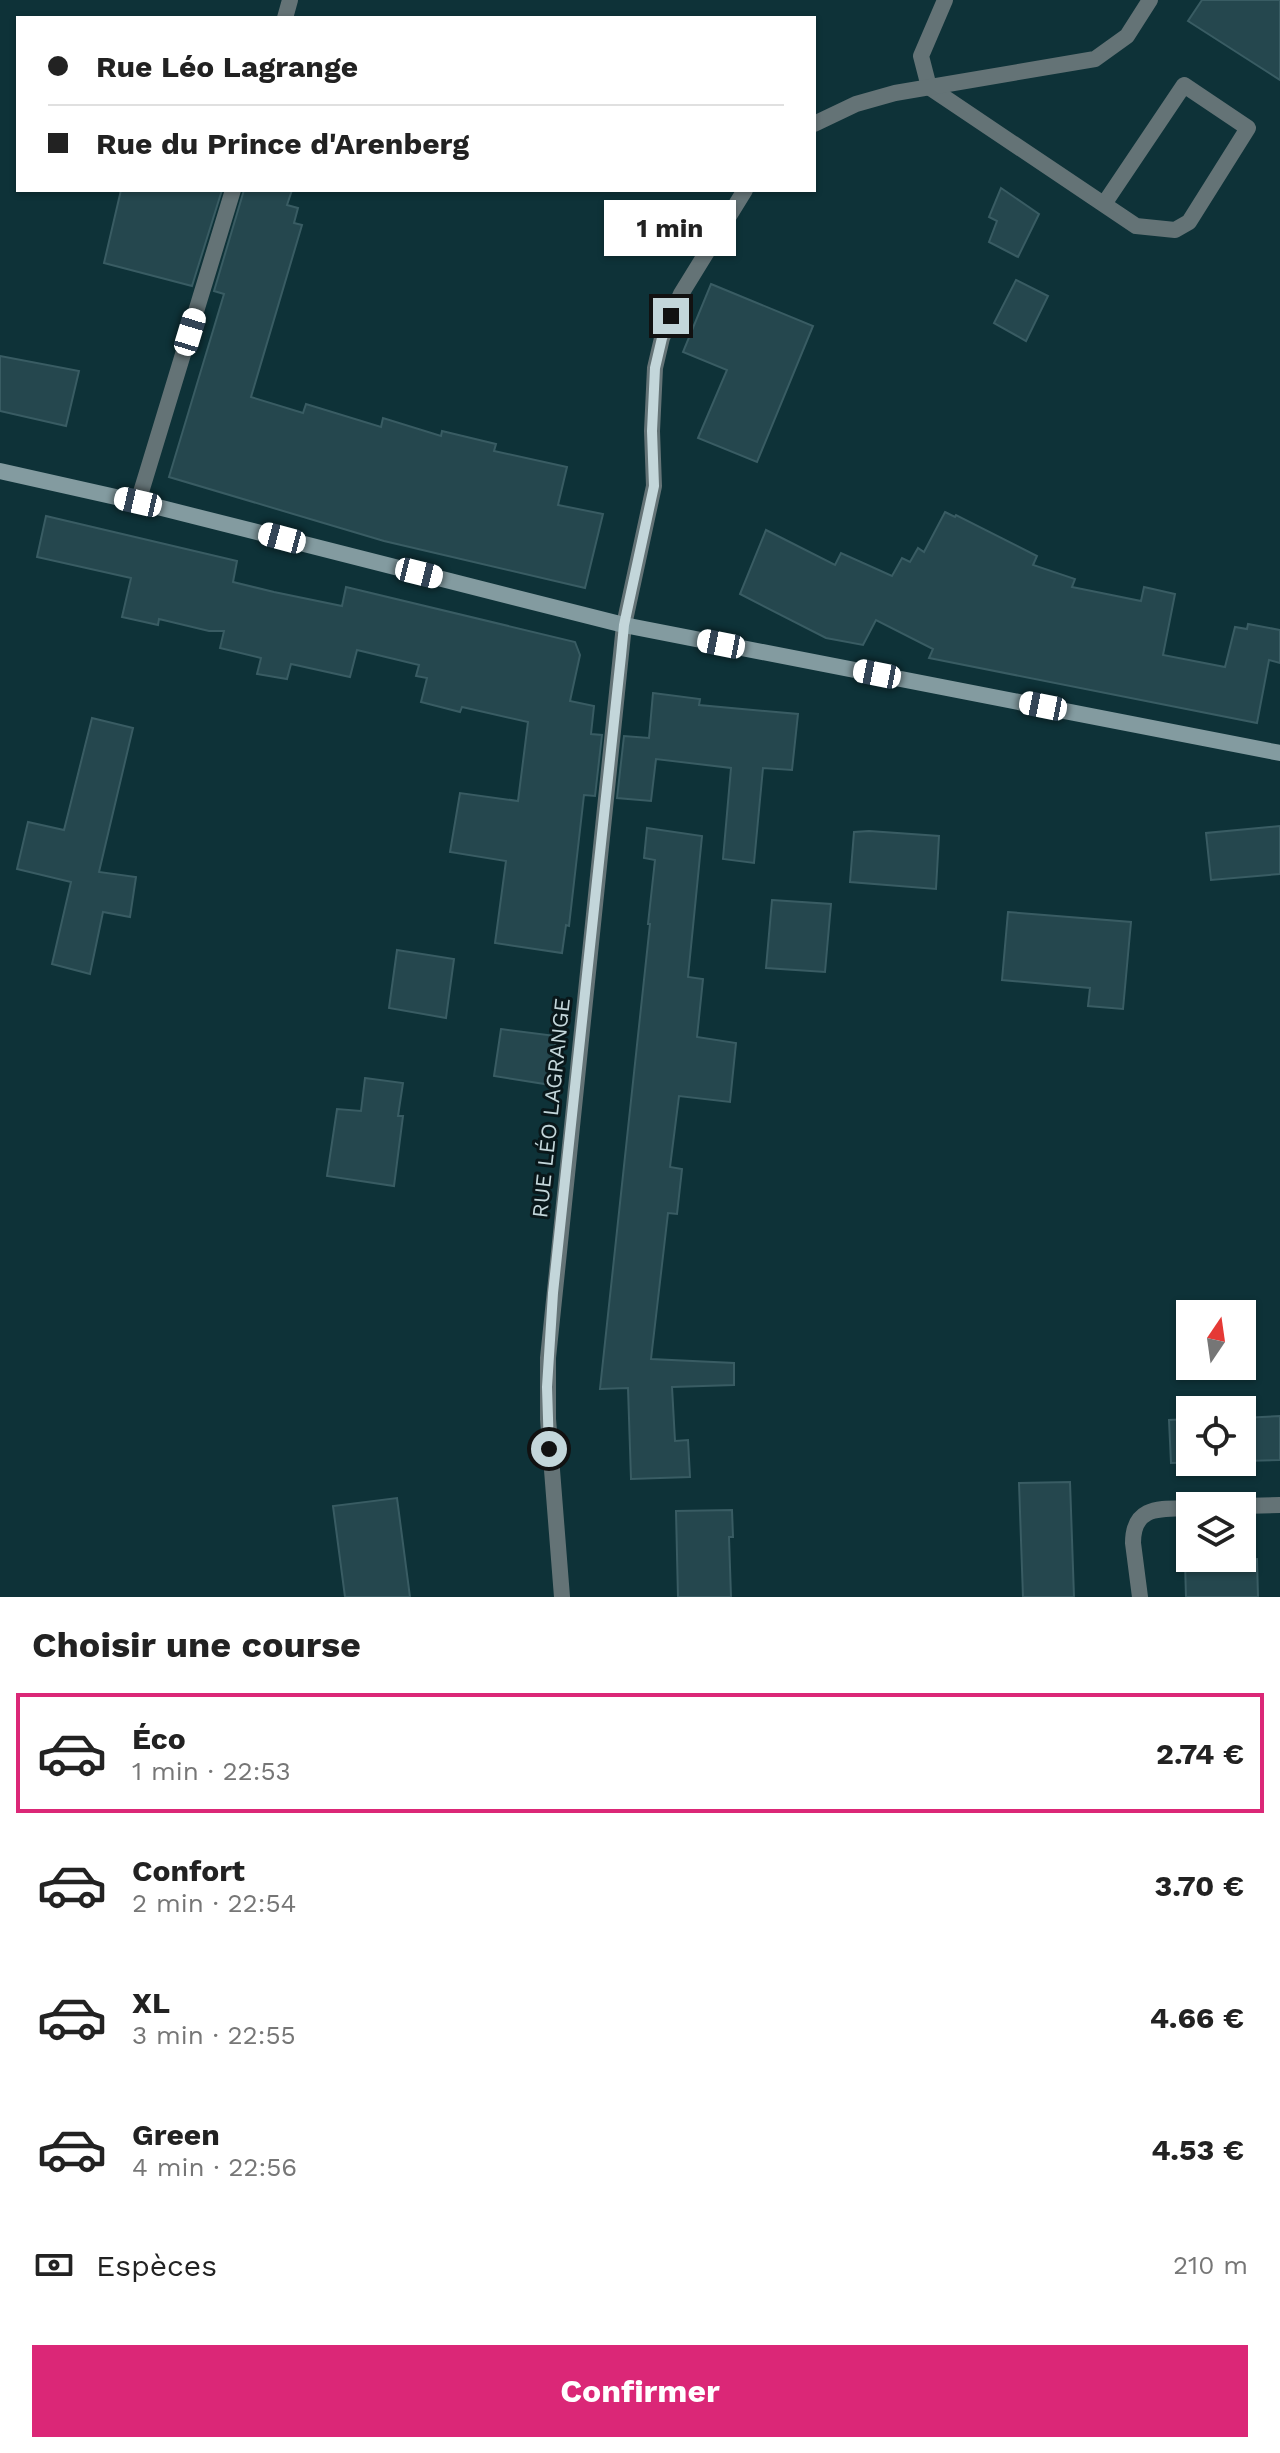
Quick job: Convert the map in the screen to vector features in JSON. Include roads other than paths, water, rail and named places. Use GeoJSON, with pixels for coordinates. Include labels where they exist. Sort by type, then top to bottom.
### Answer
{"type":"FeatureCollection","features":[{"type":"Feature","properties":{"kind":"street"},"geometry":{"type":"LineString","coordinates":[[945,0],[921,56],[929,87],[1136,226],[1175,230],[1189,222],[1248,128],[1184,85],[1104,204]]}},
{"type":"Feature","properties":{"kind":"street"},"geometry":{"type":"LineString","coordinates":[[816,123],[856,104],[929,87],[1095,59],[1127,36],[1150,0]]}},
{"type":"Feature","properties":{"kind":"street"},"geometry":{"type":"LineString","coordinates":[[138,502],[232,192]]}},
{"type":"Feature","properties":{"kind":"street","name":"RUE LÉO LAGRANGE"},"geometry":{"type":"LineString","coordinates":[[562,1597],[548,1434],[548,1358],[624,625],[654,486],[652,431],[655,368],[662,338],[681,294],[744,192]]}},
{"type":"Feature","properties":{"kind":"street"},"geometry":{"type":"LineString","coordinates":[[0,471],[138,502],[624,625],[1280,753]]}},
{"type":"Feature","properties":{"kind":"street"},"geometry":{"type":"LineString","coordinates":[[1256,1506],[1280,1505]]}},
{"type":"Feature","properties":{"kind":"street"},"geometry":{"type":"LineString","coordinates":[[1140,1597],[1133,1543],[1139,1520],[1144,1514],[1157,1509],[1176,1508]]}}]}
